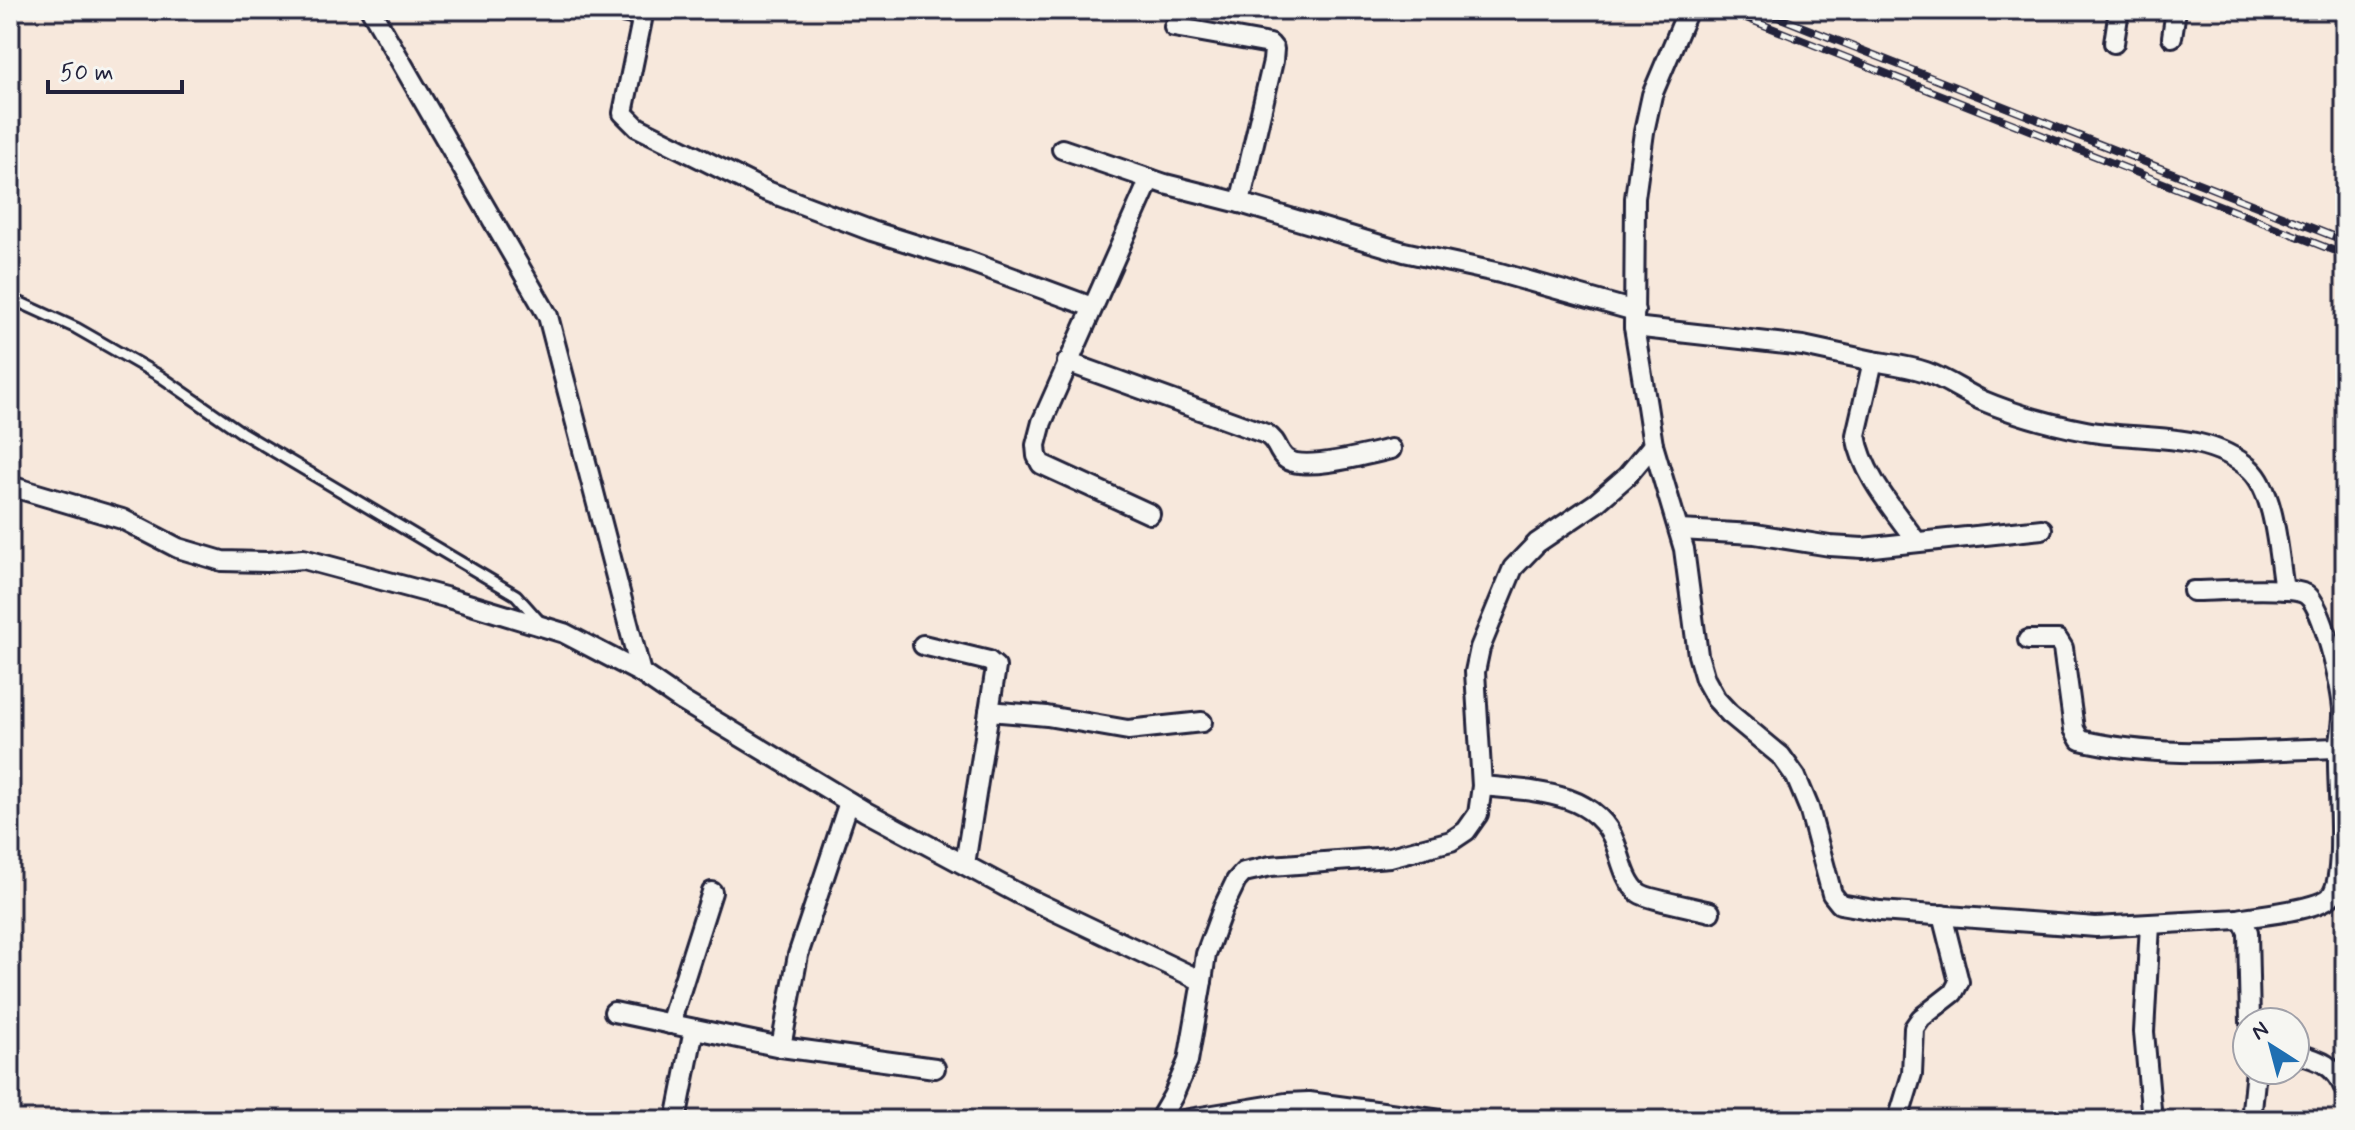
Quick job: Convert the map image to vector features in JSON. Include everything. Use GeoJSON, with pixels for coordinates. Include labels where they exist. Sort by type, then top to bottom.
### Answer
{"type":"FeatureCollection","features":[{"type":"Feature","properties":{"kind":"street"},"geometry":{"type":"LineString","coordinates":[[371,10],[548,316],[641,673]]}},
{"type":"Feature","properties":{"kind":"street"},"geometry":{"type":"LineString","coordinates":[[613,10],[636,15],[642,20],[623,113],[637,127],[764,190],[1092,307]]}},
{"type":"Feature","properties":{"kind":"street"},"geometry":{"type":"LineString","coordinates":[[1688,10],[1652,95],[1635,198],[1635,319],[1653,445],[1684,549],[1698,655],[1705,679],[1716,699],[1781,756],[1796,777],[1809,808],[1836,900],[1845,907],[2086,926],[2238,919],[2320,904],[2334,891],[2339,871],[2343,712],[2321,615],[2303,592],[2193,591]]}},
{"type":"Feature","properties":{"kind":"street"},"geometry":{"type":"LineString","coordinates":[[2114,43],[2119,10]]}},
{"type":"Feature","properties":{"kind":"street"},"geometry":{"type":"LineString","coordinates":[[2172,37],[2176,10]]}},
{"type":"Feature","properties":{"kind":"street"},"geometry":{"type":"LineString","coordinates":[[1174,27],[1270,44],[1274,49],[1240,203]]}},
{"type":"Feature","properties":{"kind":"street"},"geometry":{"type":"LineString","coordinates":[[1062,149],[1150,179],[1404,252],[1500,273],[1635,319],[1803,346],[1923,371],[1979,399],[2022,415],[2088,432],[2174,440],[2215,449],[2238,459],[2252,470],[2265,491],[2284,590]]}},
{"type":"Feature","properties":{"kind":"street"},"geometry":{"type":"LineString","coordinates":[[1150,179],[1067,362],[1042,422],[1036,445],[1041,464],[1150,514]]}},
{"type":"Feature","properties":{"kind":"street"},"geometry":{"type":"LineString","coordinates":[[1873,361],[1856,435],[1858,446],[1888,502],[1916,541]]}},
{"type":"Feature","properties":{"kind":"street"},"geometry":{"type":"LineString","coordinates":[[1067,362],[1266,434],[1292,462],[1307,464],[1391,449]]}},
{"type":"Feature","properties":{"kind":"street"},"geometry":{"type":"LineString","coordinates":[[1159,1120],[1188,1061],[1206,954],[1236,881],[1244,872],[1271,866],[1390,857],[1451,841],[1466,831],[1478,814],[1482,786],[1475,672],[1480,648],[1513,568],[1537,543],[1627,476],[1653,445]]}},
{"type":"Feature","properties":{"kind":"street"},"geometry":{"type":"LineString","coordinates":[[10,486],[122,519],[178,548],[222,561],[303,559],[564,633],[641,673],[849,802],[1019,894],[1202,981]]}},
{"type":"Feature","properties":{"kind":"street"},"geometry":{"type":"LineString","coordinates":[[1679,530],[1755,534],[1863,548],[2042,529]]}},
{"type":"Feature","properties":{"kind":"street"},"geometry":{"type":"LineString","coordinates":[[2028,640],[2058,640],[2063,648],[2074,729],[2080,740],[2128,750],[2191,751],[2342,742]]}},
{"type":"Feature","properties":{"kind":"street"},"geometry":{"type":"LineString","coordinates":[[923,645],[993,663],[996,674],[965,864]]}},
{"type":"Feature","properties":{"kind":"street"},"geometry":{"type":"LineString","coordinates":[[989,711],[1047,716],[1128,730],[1202,722]]}},
{"type":"Feature","properties":{"kind":"street"},"geometry":{"type":"LineString","coordinates":[[1482,786],[1539,792],[1576,801],[1598,814],[1610,830],[1630,882],[1639,893],[1654,900],[1710,912]]}},
{"type":"Feature","properties":{"kind":"street"},"geometry":{"type":"LineString","coordinates":[[781,1047],[798,955],[849,802]]}},
{"type":"Feature","properties":{"kind":"street"},"geometry":{"type":"LineString","coordinates":[[670,1024],[712,892]]}},
{"type":"Feature","properties":{"kind":"street"},"geometry":{"type":"LineString","coordinates":[[1898,1120],[1912,1074],[1914,1028],[1921,1018],[1953,993],[1959,982],[1942,915]]}},
{"type":"Feature","properties":{"kind":"street"},"geometry":{"type":"LineString","coordinates":[[2238,919],[2248,932],[2250,1006]]}},
{"type":"Feature","properties":{"kind":"street"},"geometry":{"type":"LineString","coordinates":[[2150,925],[2144,1032],[2152,1120]]}},
{"type":"Feature","properties":{"kind":"street"},"geometry":{"type":"LineString","coordinates":[[614,1012],[781,1047],[935,1068]]}},
{"type":"Feature","properties":{"kind":"street"},"geometry":{"type":"LineString","coordinates":[[676,1120],[694,1029]]}},
{"type":"Feature","properties":{"kind":"street"},"geometry":{"type":"LineString","coordinates":[[2311,1058],[2332,1067],[2345,1090]]}},
{"type":"Feature","properties":{"kind":"street"},"geometry":{"type":"LineString","coordinates":[[2251,1120],[2254,1086]]}},
{"type":"Feature","properties":{"kind":"street"},"geometry":{"type":"LineString","coordinates":[[1183,1120],[1309,1102],[1441,1120]]}},
{"type":"Feature","properties":{"kind":"lane"},"geometry":{"type":"LineString","coordinates":[[10,298],[76,328],[160,376],[241,432],[464,562],[516,595],[544,627]]}},
{"type":"Feature","properties":{"kind":"railway"},"geometry":{"type":"LineString","coordinates":[[1726,10],[2345,255]]}},
{"type":"Feature","properties":{"kind":"railway"},"geometry":{"type":"LineString","coordinates":[[1760,10],[2345,241]]}}]}
